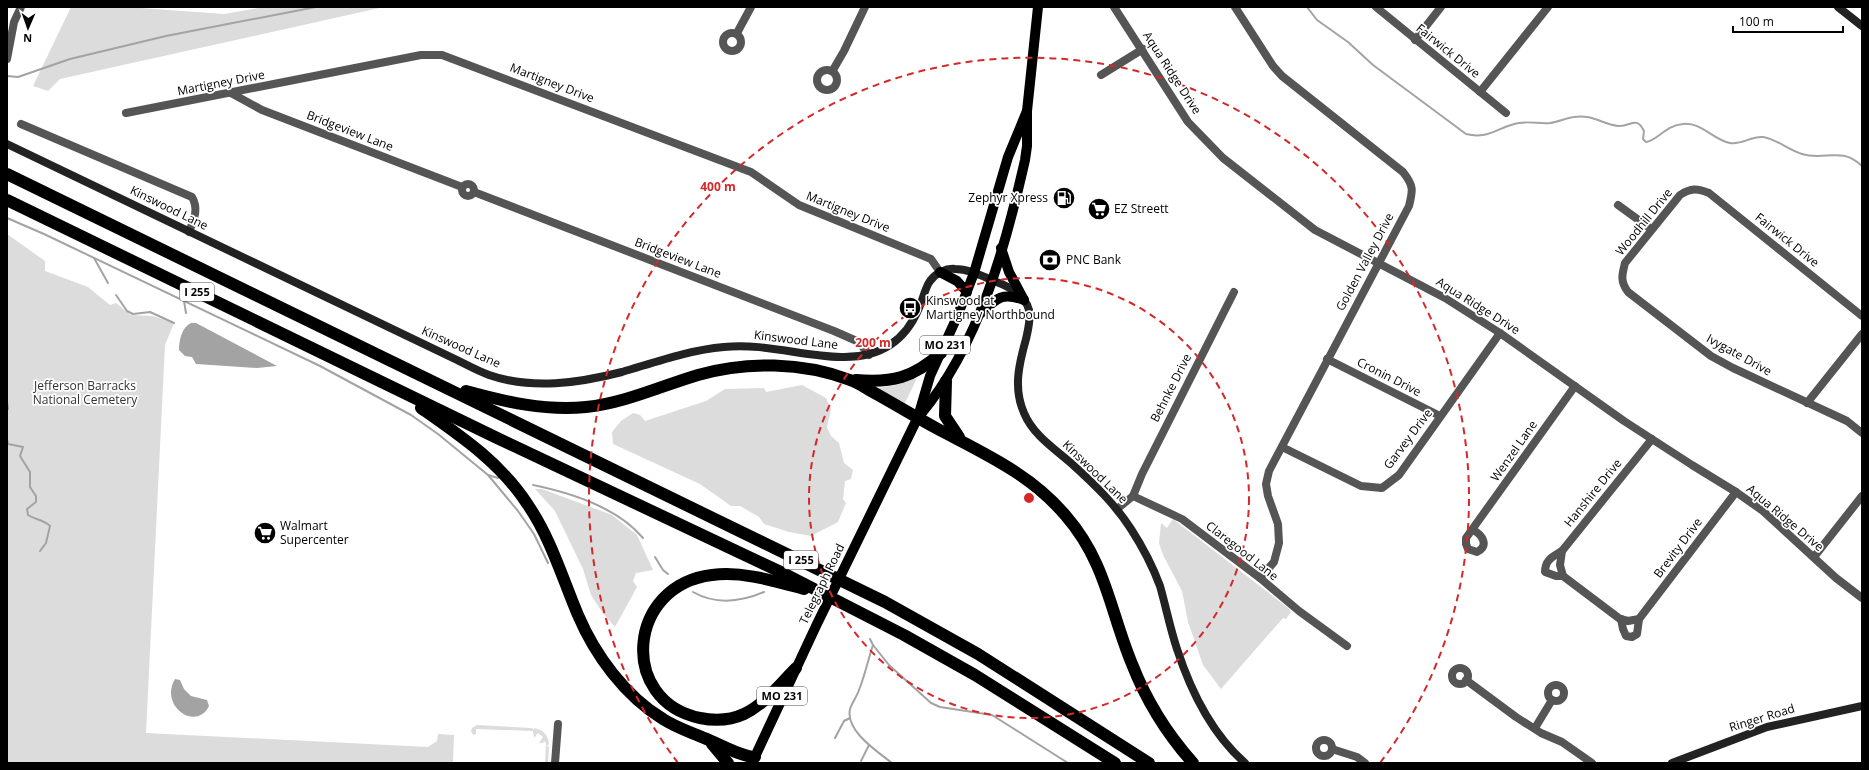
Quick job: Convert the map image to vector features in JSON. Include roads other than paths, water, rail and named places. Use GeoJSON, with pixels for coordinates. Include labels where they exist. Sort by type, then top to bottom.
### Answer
{"type":"FeatureCollection","features":[{"type":"Feature","properties":{"kind":"highway","name":"I 255"},"geometry":{"type":"LineString","coordinates":[[7,174],[885,602],[978,654],[1149,763]]}},
{"type":"Feature","properties":{"kind":"highway","name":"I 255"},"geometry":{"type":"LineString","coordinates":[[7,200],[387,385],[826,595],[975,675],[1115,763]]}},
{"type":"Feature","properties":{"kind":"highway"},"geometry":{"type":"LineString","coordinates":[[438,384],[513,404],[563,408],[587,407],[611,403],[712,371],[744,366],[786,367],[851,380],[881,382],[901,378],[929,364],[940,354]]}},
{"type":"Feature","properties":{"kind":"highway"},"geometry":{"type":"LineString","coordinates":[[851,380],[918,418],[995,458],[1027,479],[1054,502],[1075,527],[1090,550],[1105,581],[1128,655],[1145,693],[1172,736],[1194,763]]}},
{"type":"Feature","properties":{"kind":"highway"},"geometry":{"type":"LineString","coordinates":[[946,381],[945,416],[962,441]]}},
{"type":"Feature","properties":{"kind":"highway"},"geometry":{"type":"LineString","coordinates":[[387,385],[470,442],[502,472],[527,504],[547,537],[578,615],[592,642],[611,670],[634,696],[663,720],[753,760]]}},
{"type":"Feature","properties":{"kind":"highway"},"geometry":{"type":"LineString","coordinates":[[796,668],[764,701],[744,714],[717,720],[694,717],[671,705],[654,686],[646,669],[644,660],[644,632],[650,616],[666,595],[680,584],[705,576],[723,574],[746,575],[826,595]]}},
{"type":"Feature","properties":{"kind":"highway"},"geometry":{"type":"LineString","coordinates":[[707,739],[722,754],[728,763]]}},
{"type":"Feature","properties":{"kind":"main road","name":"Telegraph Road"},"geometry":{"type":"LineString","coordinates":[[918,418],[946,381],[978,316],[1001,248],[1025,160],[1027,146],[1027,111],[1038,7]]}},
{"type":"Feature","properties":{"kind":"main road","name":"Telegraph Road"},"geometry":{"type":"LineString","coordinates":[[753,760],[816,626],[918,418],[930,376],[974,273],[1008,157],[1027,111]]}},
{"type":"Feature","properties":{"kind":"main road"},"geometry":{"type":"LineString","coordinates":[[1001,248],[1009,272],[1024,300]]}},
{"type":"Feature","properties":{"kind":"main road"},"geometry":{"type":"LineString","coordinates":[[940,272],[957,281],[967,292]]}},
{"type":"Feature","properties":{"kind":"main road"},"geometry":{"type":"LineString","coordinates":[[978,316],[1000,297],[1014,296],[1024,300]]}},
{"type":"Feature","properties":{"kind":"street"},"geometry":{"type":"LineString","coordinates":[[7,59],[14,22],[21,7]]}},
{"type":"Feature","properties":{"kind":"street"},"geometry":{"type":"LineString","coordinates":[[737,33],[751,7]]}},
{"type":"Feature","properties":{"kind":"street"},"geometry":{"type":"LineString","coordinates":[[833,70],[844,51],[865,7]]}},
{"type":"Feature","properties":{"kind":"street","name":"Aqua Ridge Drive"},"geometry":{"type":"LineString","coordinates":[[1114,7],[1143,49],[1188,122],[1223,158],[1315,230],[1445,298],[1500,333],[1652,439],[1736,492],[1763,511],[1836,578],[1862,598]]}},
{"type":"Feature","properties":{"kind":"street","name":"Golden Valley Drive"},"geometry":{"type":"LineString","coordinates":[[1235,7],[1273,66],[1282,76],[1403,172],[1412,182],[1412,193],[1409,206],[1269,471],[1266,484],[1268,496],[1278,524],[1278,550],[1274,562],[1260,578]]}},
{"type":"Feature","properties":{"kind":"street","name":"Fairwick Drive"},"geometry":{"type":"LineString","coordinates":[[1376,7],[1506,113]]}},
{"type":"Feature","properties":{"kind":"street"},"geometry":{"type":"LineString","coordinates":[[1415,40],[1441,7]]}},
{"type":"Feature","properties":{"kind":"street"},"geometry":{"type":"LineString","coordinates":[[1480,92],[1548,7]]}},
{"type":"Feature","properties":{"kind":"street"},"geometry":{"type":"LineString","coordinates":[[1838,7],[1862,26]]}},
{"type":"Feature","properties":{"kind":"street"},"geometry":{"type":"LineString","coordinates":[[1101,75],[1143,49]]}},
{"type":"Feature","properties":{"kind":"street","name":"Martigney Drive"},"geometry":{"type":"LineString","coordinates":[[126,113],[421,55],[442,55],[751,172],[799,205],[931,259],[940,272]]}},
{"type":"Feature","properties":{"kind":"street","name":"Bridgeview Lane"},"geometry":{"type":"LineString","coordinates":[[231,93],[262,110],[462,187],[462,193],[466,196],[470,196],[474,192],[834,331],[859,342],[869,355]]}},
{"type":"Feature","properties":{"kind":"street"},"geometry":{"type":"LineString","coordinates":[[21,124],[192,197],[196,204],[196,212],[189,232]]}},
{"type":"Feature","properties":{"kind":"street"},"geometry":{"type":"LineString","coordinates":[[7,138],[11,145]]}},
{"type":"Feature","properties":{"kind":"street","name":"Kinswood Lane"},"geometry":{"type":"LineString","coordinates":[[11,145],[457,360],[490,375],[515,381],[565,383],[587,380],[686,353],[727,347],[764,347],[837,357],[869,355],[884,350],[905,332],[918,310],[931,280],[940,272]]}},
{"type":"Feature","properties":{"kind":"street","name":"Fairwick Drive"},"geometry":{"type":"LineString","coordinates":[[1693,188],[1709,193],[1862,316]]}},
{"type":"Feature","properties":{"kind":"street","name":"Woodhill Drive"},"geometry":{"type":"LineString","coordinates":[[1621,277],[1625,263],[1651,229],[1680,195],[1693,188]]}},
{"type":"Feature","properties":{"kind":"street"},"geometry":{"type":"LineString","coordinates":[[1618,205],[1651,229]]}},
{"type":"Feature","properties":{"kind":"street"},"geometry":{"type":"LineString","coordinates":[[940,272],[955,268],[974,273],[1014,290],[1024,300]]}},
{"type":"Feature","properties":{"kind":"street","name":"Ivygate Drive"},"geometry":{"type":"LineString","coordinates":[[1621,277],[1623,286],[1628,292],[1711,356],[1847,422],[1862,433]]}},
{"type":"Feature","properties":{"kind":"street","name":"Behnke Drive"},"geometry":{"type":"LineString","coordinates":[[1133,496],[1142,474],[1234,292]]}},
{"type":"Feature","properties":{"kind":"street","name":"Kinswood Lane"},"geometry":{"type":"LineString","coordinates":[[1024,300],[1029,310],[1030,319],[1018,378],[1019,400],[1023,412],[1028,422],[1046,442],[1094,485],[1117,509],[1136,537],[1159,584],[1177,648],[1194,694],[1211,724],[1245,763]]}},
{"type":"Feature","properties":{"kind":"street","name":"Garvey Drive"},"geometry":{"type":"LineString","coordinates":[[1282,447],[1361,486],[1382,488],[1399,475],[1500,333]]}},
{"type":"Feature","properties":{"kind":"street"},"geometry":{"type":"LineString","coordinates":[[1807,403],[1862,334]]}},
{"type":"Feature","properties":{"kind":"street","name":"Cronin Drive"},"geometry":{"type":"LineString","coordinates":[[1327,359],[1440,416]]}},
{"type":"Feature","properties":{"kind":"street","name":"Wenzel Lane"},"geometry":{"type":"LineString","coordinates":[[1473,530],[1575,386]]}},
{"type":"Feature","properties":{"kind":"street","name":"Hanshire Drive"},"geometry":{"type":"LineString","coordinates":[[1562,551],[1652,439]]}},
{"type":"Feature","properties":{"kind":"street","name":"Brevity Drive"},"geometry":{"type":"LineString","coordinates":[[1562,551],[1549,559],[1546,564],[1545,572],[1556,576],[1563,576],[1621,620],[1626,636],[1632,637],[1637,634],[1639,619],[1736,492]]}},
{"type":"Feature","properties":{"kind":"street"},"geometry":{"type":"LineString","coordinates":[[1117,509],[1133,496]]}},
{"type":"Feature","properties":{"kind":"street","name":"Claregood Lane"},"geometry":{"type":"LineString","coordinates":[[1133,496],[1182,519],[1260,578],[1299,611],[1347,646]]}},
{"type":"Feature","properties":{"kind":"street"},"geometry":{"type":"LineString","coordinates":[[1814,557],[1862,496]]}},
{"type":"Feature","properties":{"kind":"street"},"geometry":{"type":"LineString","coordinates":[[1562,551],[1560,565],[1563,576]]}},
{"type":"Feature","properties":{"kind":"street"},"geometry":{"type":"LineString","coordinates":[[1621,620],[1639,619]]}},
{"type":"Feature","properties":{"kind":"street"},"geometry":{"type":"LineString","coordinates":[[1466,680],[1516,717],[1562,742],[1592,763]]}},
{"type":"Feature","properties":{"kind":"street"},"geometry":{"type":"LineString","coordinates":[[1535,728],[1552,700]]}},
{"type":"Feature","properties":{"kind":"street","name":"Ringer Road"},"geometry":{"type":"LineString","coordinates":[[1672,763],[1767,727],[1862,706]]}},
{"type":"Feature","properties":{"kind":"street"},"geometry":{"type":"LineString","coordinates":[[555,763],[558,724]]}},
{"type":"Feature","properties":{"kind":"street"},"geometry":{"type":"LineString","coordinates":[[1332,749],[1347,753],[1365,763]]}},
{"type":"Feature","properties":{"kind":"waterway"},"geometry":{"type":"LineString","coordinates":[[7,76],[18,77],[70,59],[166,36],[316,7]]}},
{"type":"Feature","properties":{"kind":"waterway"},"geometry":{"type":"LineString","coordinates":[[1307,7],[1317,20],[1348,42],[1373,65],[1466,134],[1488,134],[1519,123],[1550,123],[1580,116],[1618,126],[1636,123],[1641,126],[1644,131],[1643,139],[1646,142],[1654,139],[1672,127],[1690,124],[1702,128],[1718,138],[1730,143],[1739,143],[1754,138],[1763,137],[1773,140],[1802,154],[1810,156],[1840,155],[1854,160],[1862,166]]}},
{"type":"Feature","properties":{"kind":"waterway"},"geometry":{"type":"LineString","coordinates":[[7,218],[44,234],[320,366],[411,415],[438,434],[488,475],[498,478]]}},
{"type":"Feature","properties":{"kind":"waterway"},"geometry":{"type":"LineString","coordinates":[[94,258],[108,283]]}},
{"type":"Feature","properties":{"kind":"waterway"},"geometry":{"type":"LineString","coordinates":[[116,295],[127,311],[133,314],[150,312],[174,323]]}},
{"type":"Feature","properties":{"kind":"waterway"},"geometry":{"type":"LineString","coordinates":[[184,301],[186,313]]}},
{"type":"Feature","properties":{"kind":"waterway"},"geometry":{"type":"LineString","coordinates":[[7,402],[7,410]]}},
{"type":"Feature","properties":{"kind":"waterway"},"geometry":{"type":"LineString","coordinates":[[7,439],[8,444],[23,447],[20,456],[30,472],[30,487],[36,496],[36,502],[27,509],[28,515],[45,522],[50,526],[46,543],[40,551]]}},
{"type":"Feature","properties":{"kind":"waterway"},"geometry":{"type":"LineString","coordinates":[[488,475],[518,511],[534,534],[548,563]]}},
{"type":"Feature","properties":{"kind":"waterway"},"geometry":{"type":"LineString","coordinates":[[533,485],[563,492],[593,503],[620,518],[643,538]]}},
{"type":"Feature","properties":{"kind":"waterway"},"geometry":{"type":"LineString","coordinates":[[655,557],[663,570],[668,574]]}},
{"type":"Feature","properties":{"kind":"waterway"},"geometry":{"type":"LineString","coordinates":[[693,592],[711,599],[728,601],[746,598],[764,592]]}},
{"type":"Feature","properties":{"kind":"waterway"},"geometry":{"type":"LineString","coordinates":[[870,639],[873,645],[861,684],[850,709],[850,717],[852,725],[857,733],[871,747],[892,763]]}},
{"type":"Feature","properties":{"kind":"waterway"},"geometry":{"type":"LineString","coordinates":[[873,645],[889,665],[931,703],[940,707],[992,715],[1068,763]]}},
{"type":"Feature","properties":{"kind":"waterway"},"geometry":{"type":"LineString","coordinates":[[835,738],[844,721],[850,718]]}},
{"type":"Feature","properties":{"kind":"waterway"},"geometry":{"type":"LineString","coordinates":[[861,761],[869,745]]}},
{"type":"Feature","properties":{"kind":"place","name":"Zephyr Xpress"},"geometry":{"type":"Point","coordinates":[1064,198]}},
{"type":"Feature","properties":{"kind":"place","name":"EZ Streett"},"geometry":{"type":"Point","coordinates":[1099,209]}},
{"type":"Feature","properties":{"kind":"place","name":"PNC Bank"},"geometry":{"type":"Point","coordinates":[1050,260]}},
{"type":"Feature","properties":{"kind":"place","name":"Kinswood at Martigney Northbound"},"geometry":{"type":"Point","coordinates":[910,308]}},
{"type":"Feature","properties":{"kind":"place","name":"Walmart Supercenter"},"geometry":{"type":"Point","coordinates":[265,533]}},
{"type":"Feature","properties":{"kind":"park label","name":"Jefferson Barracks National Cemetery"},"geometry":{"type":"Point","coordinates":[85,393]}}]}
